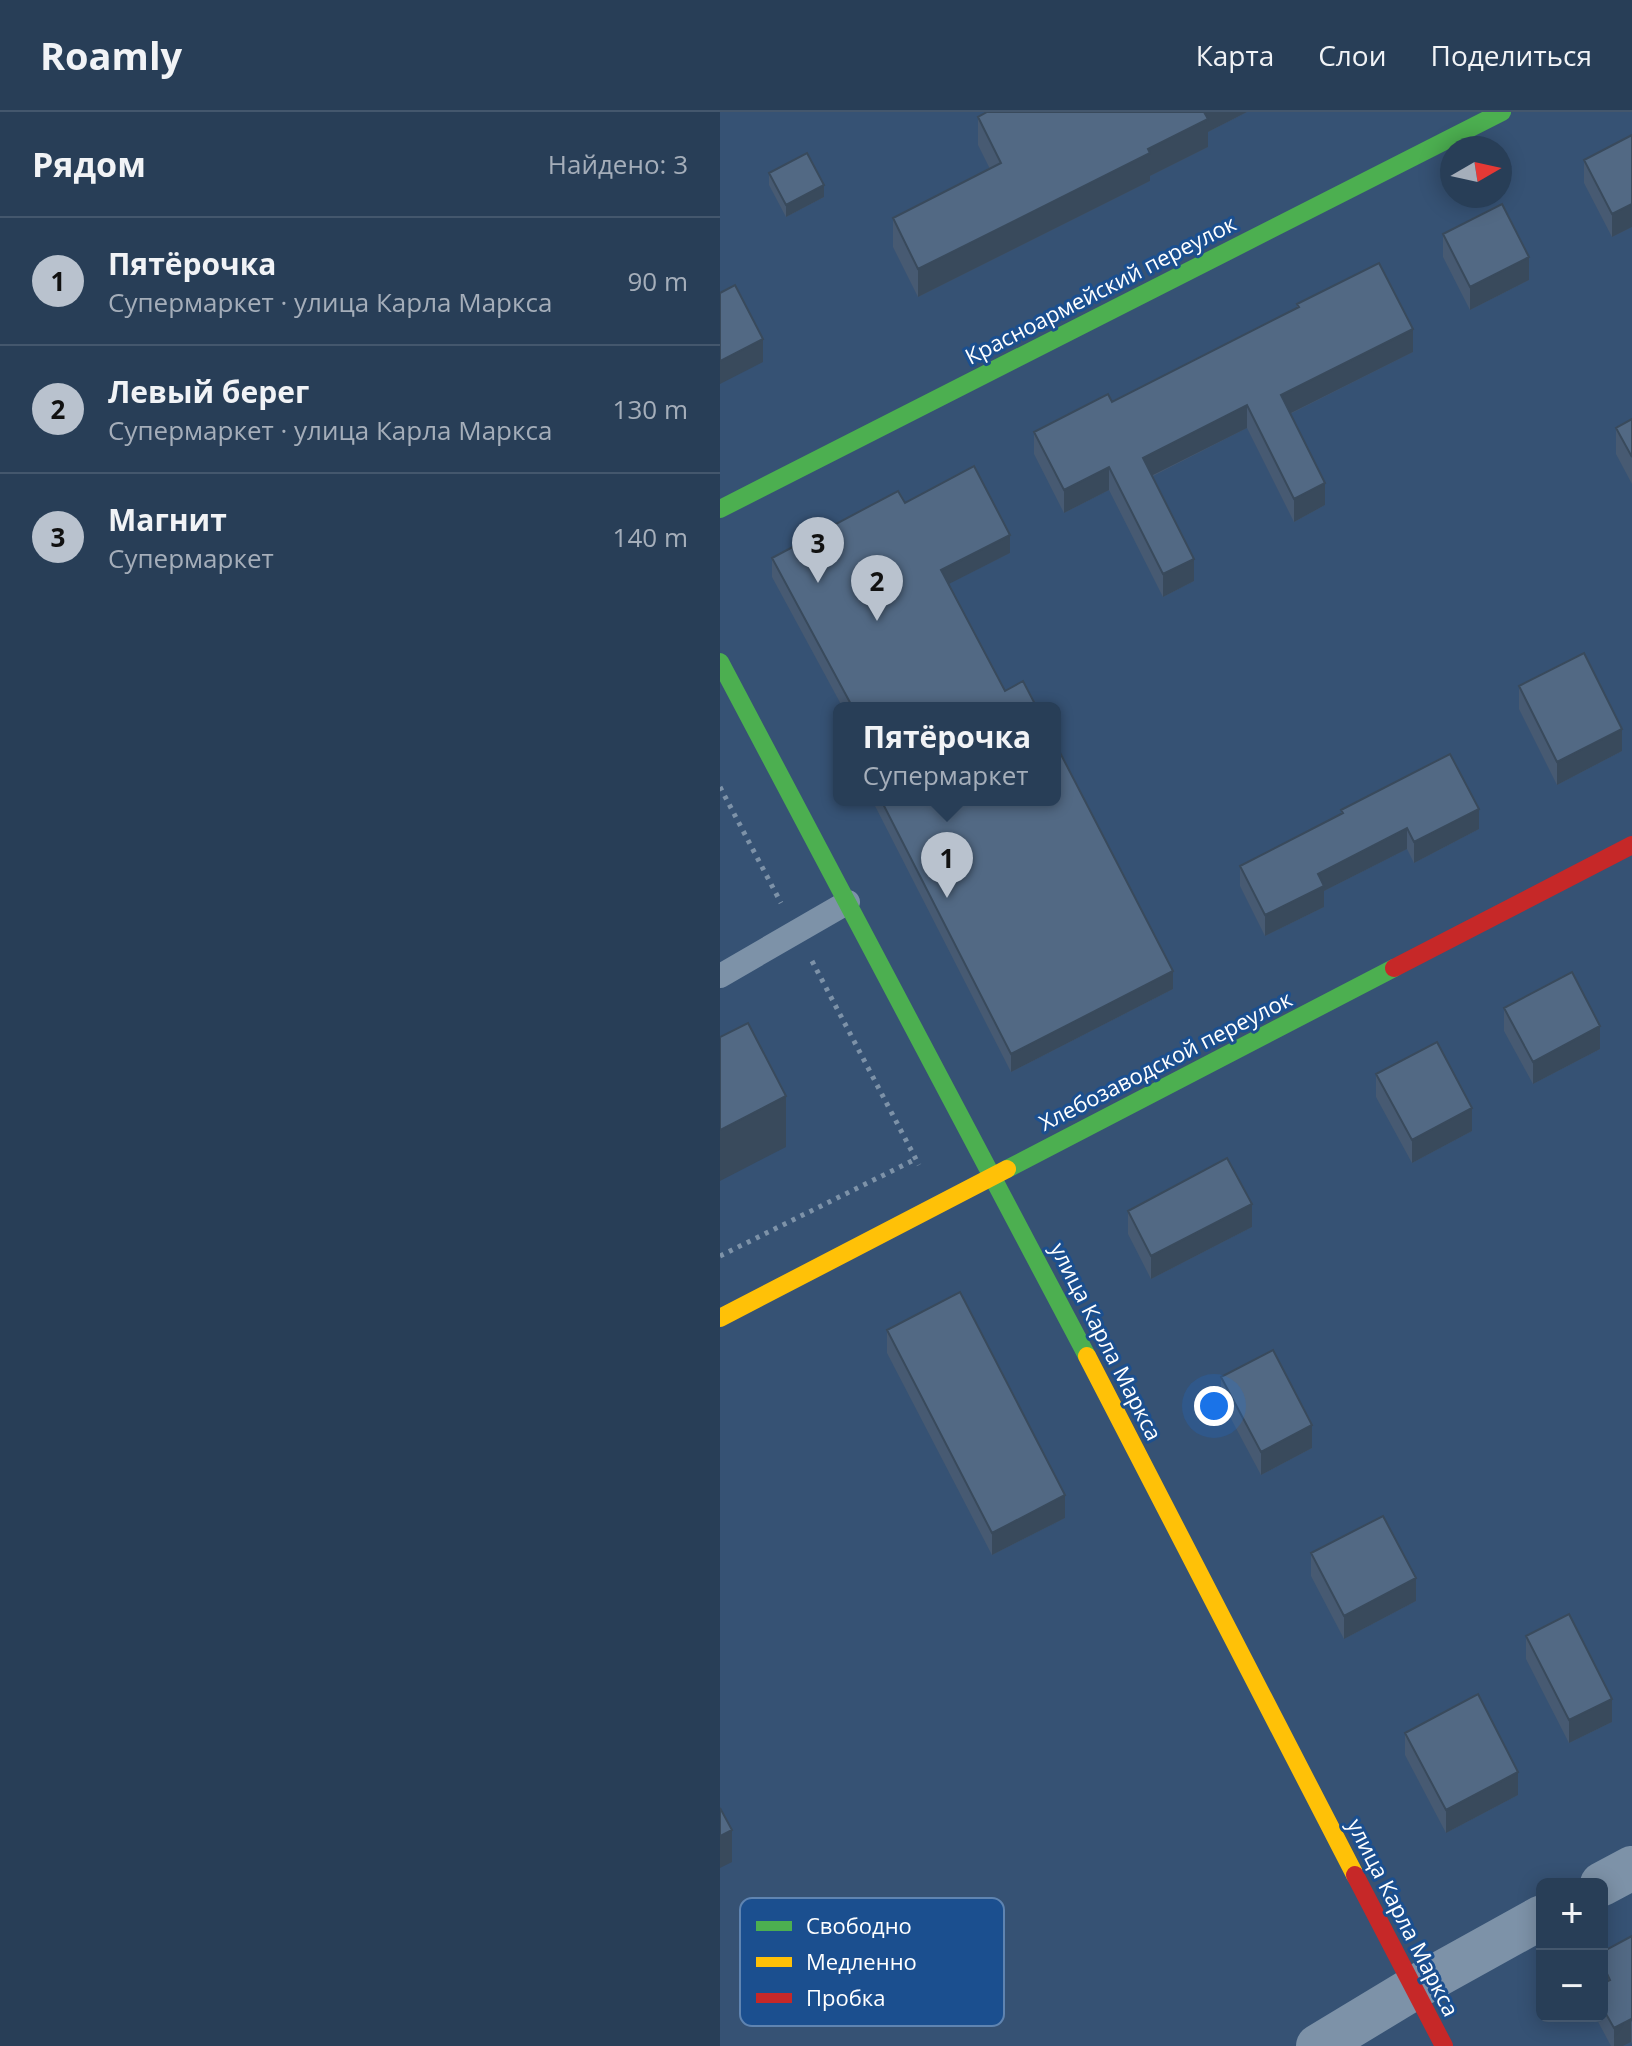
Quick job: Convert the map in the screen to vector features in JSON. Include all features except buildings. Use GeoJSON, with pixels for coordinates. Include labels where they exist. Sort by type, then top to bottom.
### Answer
{"type":"FeatureCollection","features":[{"type":"Feature","properties":{"kind":"street","name":"Красноармейский переулок"},"geometry":{"type":"LineString","coordinates":[[720,509],[1502,112]]}},
{"type":"Feature","properties":{"kind":"street","name":"улица Карла Маркса"},"geometry":{"type":"LineString","coordinates":[[720,662],[994,1176],[1444,2046]]}},
{"type":"Feature","properties":{"kind":"street","name":"Хлебозаводской переулок"},"geometry":{"type":"LineString","coordinates":[[720,1318],[1632,845]]}},
{"type":"Feature","properties":{"kind":"street"},"geometry":{"type":"LineString","coordinates":[[1608,1881],[1632,1868]]}},
{"type":"Feature","properties":{"kind":"street"},"geometry":{"type":"LineString","coordinates":[[1318,2046],[1536,1920]]}},
{"type":"Feature","properties":{"kind":"lane"},"geometry":{"type":"LineString","coordinates":[[720,976],[848,902]]}},
{"type":"Feature","properties":{"kind":"path"},"geometry":{"type":"LineString","coordinates":[[720,787],[939,1204]]}},
{"type":"Feature","properties":{"kind":"path"},"geometry":{"type":"LineString","coordinates":[[720,1256],[916,1159]]}},
{"type":"Feature","properties":{"kind":"traffic: fast"},"geometry":{"type":"LineString","coordinates":[[720,509],[1502,112]]}},
{"type":"Feature","properties":{"kind":"traffic: fast"},"geometry":{"type":"LineString","coordinates":[[720,662],[1087,1356]]}},
{"type":"Feature","properties":{"kind":"traffic: fast"},"geometry":{"type":"LineString","coordinates":[[1007,1169],[1394,968]]}},
{"type":"Feature","properties":{"kind":"traffic: slow"},"geometry":{"type":"LineString","coordinates":[[720,1318],[1007,1169]]}},
{"type":"Feature","properties":{"kind":"traffic: slow"},"geometry":{"type":"LineString","coordinates":[[1087,1356],[1355,1875]]}},
{"type":"Feature","properties":{"kind":"traffic: jam"},"geometry":{"type":"LineString","coordinates":[[1394,968],[1632,845]]}},
{"type":"Feature","properties":{"kind":"traffic: jam"},"geometry":{"type":"LineString","coordinates":[[1355,1875],[1444,2046]]}},
{"type":"Feature","properties":{"kind":"place","name":"Магнит"},"geometry":{"type":"Point","coordinates":[818,583]}},
{"type":"Feature","properties":{"kind":"place","name":"Левый берег"},"geometry":{"type":"Point","coordinates":[877,621]}},
{"type":"Feature","properties":{"kind":"place","name":"Пятёрочка"},"geometry":{"type":"Point","coordinates":[947,898]}}]}
